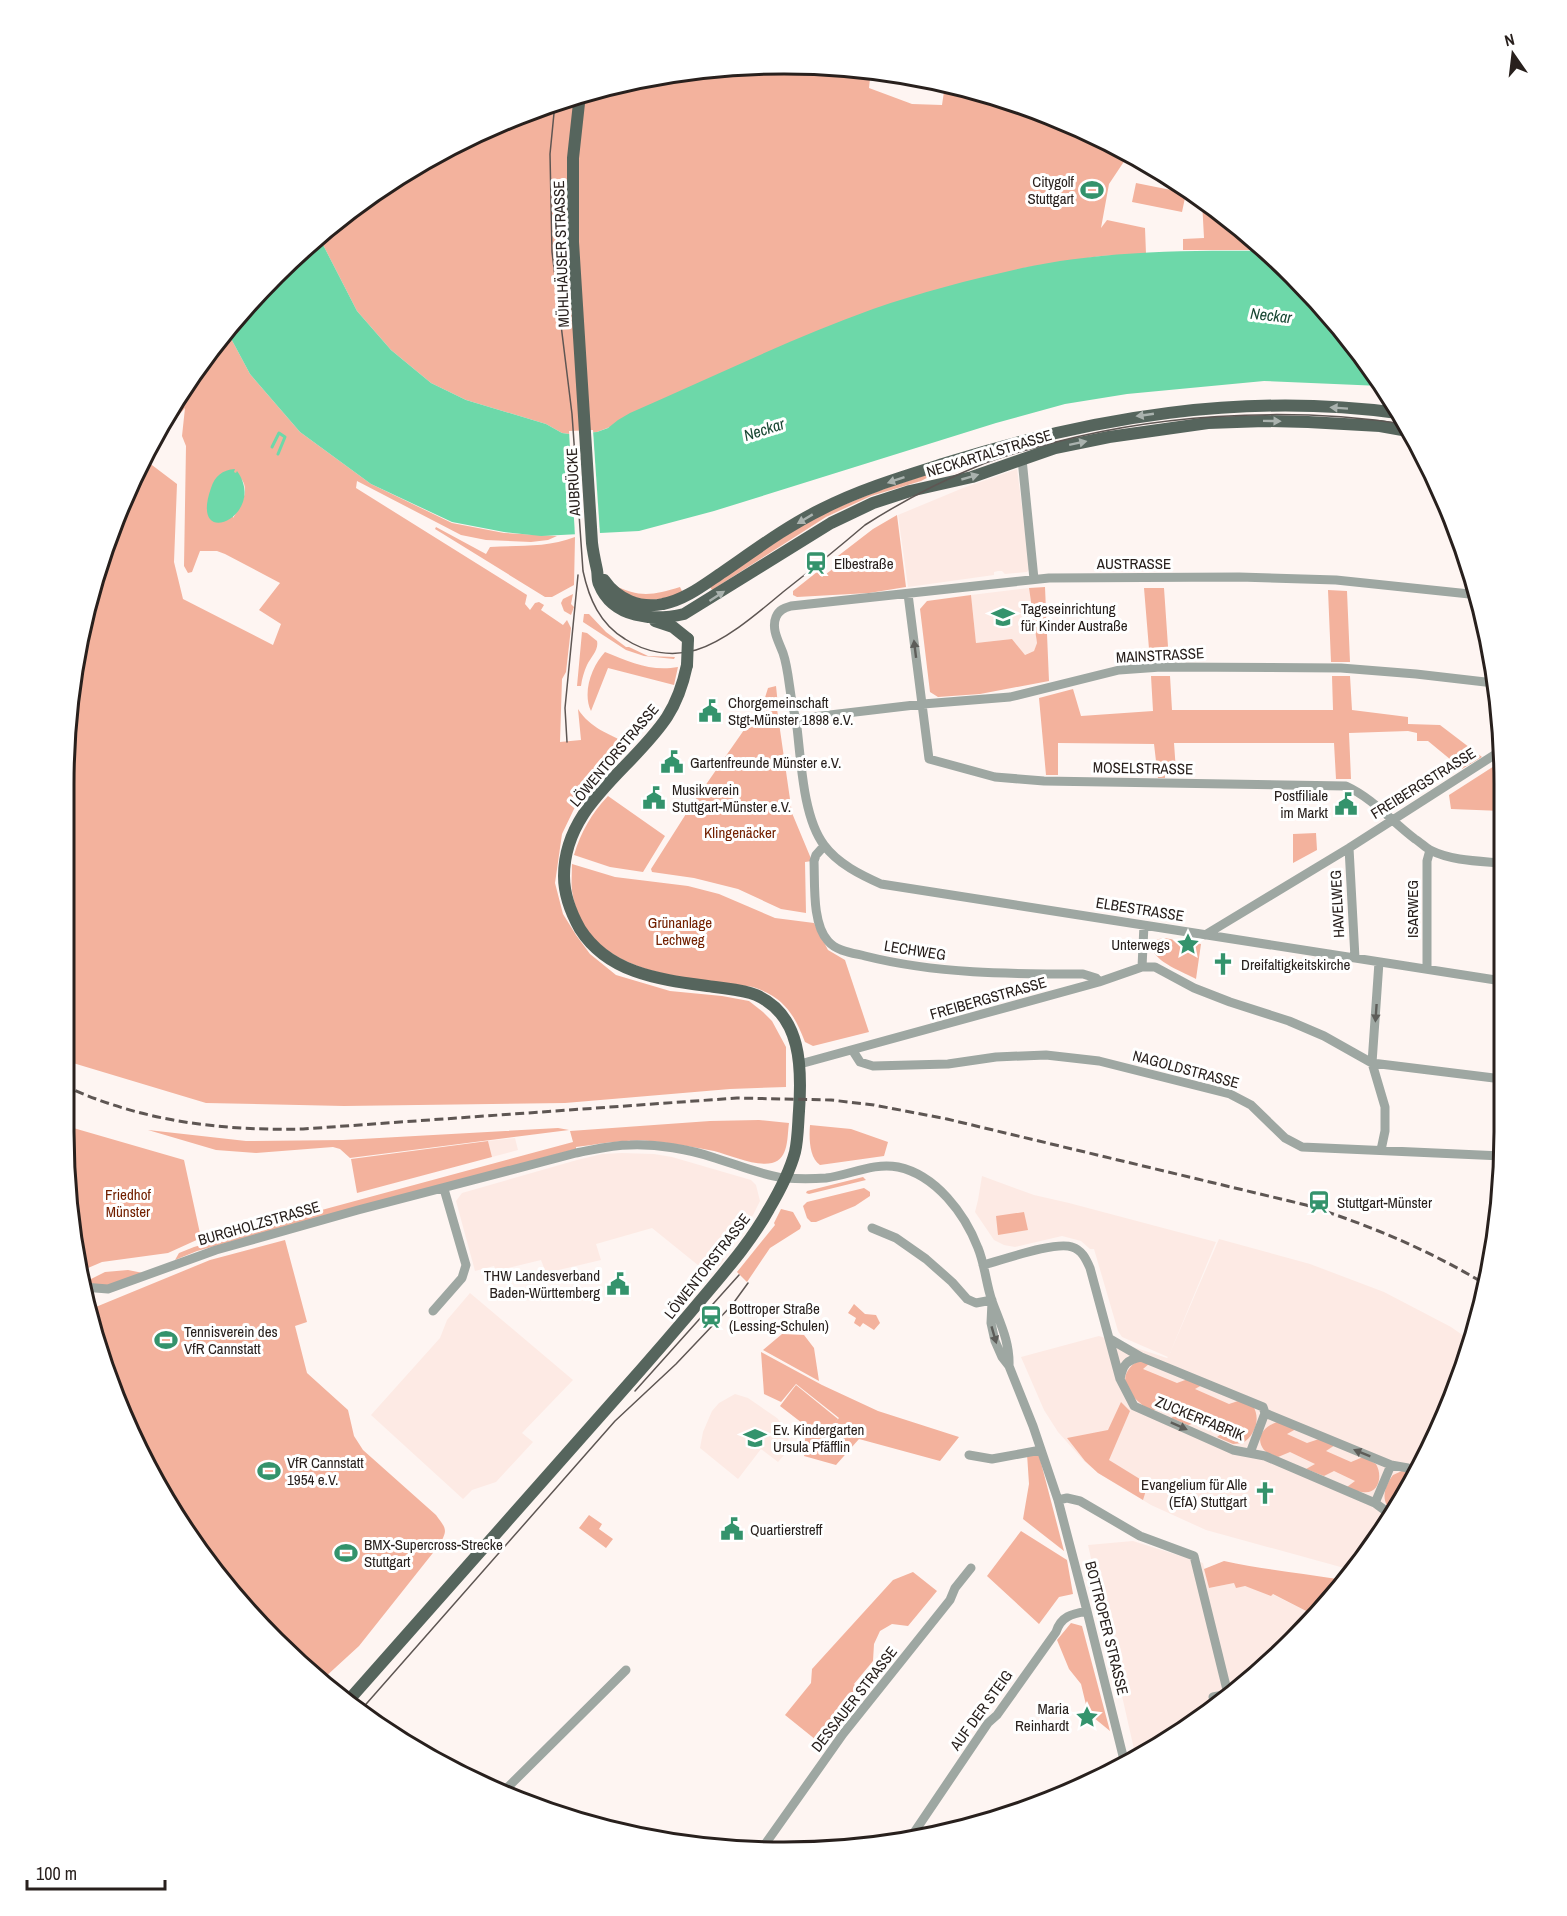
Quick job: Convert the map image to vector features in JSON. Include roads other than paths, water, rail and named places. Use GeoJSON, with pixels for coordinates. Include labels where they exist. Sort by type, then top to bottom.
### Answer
{"type":"FeatureCollection","features":[{"type":"Feature","properties":{"kind":"main road","name":"MÜHLHÄUSER STRASSE"},"geometry":{"type":"LineString","coordinates":[[579,104],[573,158],[573,242],[584,413]]}},
{"type":"Feature","properties":{"kind":"main road","name":"NECKARTALSTRASSE"},"geometry":{"type":"LineString","coordinates":[[597,572],[611,589],[631,602],[654,605],[679,599],[822,509],[857,494],[990,450],[1111,420],[1207,408],[1316,406],[1388,412]]}},
{"type":"Feature","properties":{"kind":"main road","name":"AUBRÜCKE"},"geometry":{"type":"LineString","coordinates":[[584,413],[592,550]]}},
{"type":"Feature","properties":{"kind":"main road","name":"NECKARTALSTRASSE"},"geometry":{"type":"LineString","coordinates":[[592,550],[598,583],[612,602],[633,615],[668,618],[684,614],[831,523],[873,503],[972,477],[1055,448],[1109,436],[1208,423],[1308,422],[1398,429]]}},
{"type":"Feature","properties":{"kind":"main road","name":"LÖWENTORSTRASSE"},"geometry":{"type":"LineString","coordinates":[[352,1697],[689,1314],[744,1247],[769,1209],[795,1149],[800,1105],[800,1064],[797,1045],[779,1011],[756,995],[651,977],[616,964],[586,939],[570,909],[566,894],[564,877],[566,858],[576,826],[587,808],[666,718],[680,694],[687,665],[688,639],[687,621],[679,599]]}},
{"type":"Feature","properties":{"kind":"main road"},"geometry":{"type":"LineString","coordinates":[[648,618],[673,627],[688,639]]}},
{"type":"Feature","properties":{"kind":"street"},"geometry":{"type":"LineString","coordinates":[[1022,459],[1034,579]]}},
{"type":"Feature","properties":{"kind":"street","name":"AUSTRASSE"},"geometry":{"type":"LineString","coordinates":[[791,606],[1034,579],[1239,577],[1336,580],[1467,594]]}},
{"type":"Feature","properties":{"kind":"street","name":"MOSELSTRASSE"},"geometry":{"type":"LineString","coordinates":[[908,594],[929,759],[995,777],[1044,782],[1346,786],[1363,794],[1430,850],[1464,860],[1494,862]]}},
{"type":"Feature","properties":{"kind":"street","name":"ELBESTRASSE"},"geometry":{"type":"LineString","coordinates":[[791,606],[783,608],[776,617],[775,631],[785,656],[807,805],[815,831],[824,846],[857,873],[881,884],[1494,979]]}},
{"type":"Feature","properties":{"kind":"street","name":"MAINSTRASSE"},"geometry":{"type":"LineString","coordinates":[[796,719],[923,704],[1010,697],[1119,670],[1161,667],[1341,668],[1486,682]]}},
{"type":"Feature","properties":{"kind":"street","name":"FREIBERGSTRASSE"},"geometry":{"type":"LineString","coordinates":[[1205,935],[1349,848],[1493,756]]}},
{"type":"Feature","properties":{"kind":"street","name":"LECHWEG"},"geometry":{"type":"LineString","coordinates":[[824,846],[814,861],[817,911],[824,936],[834,946],[890,962],[943,970],[994,974],[1083,974],[1096,978],[1099,982]]}},
{"type":"Feature","properties":{"kind":"street","name":"HAVELWEG"},"geometry":{"type":"LineString","coordinates":[[1349,848],[1354,958]]}},
{"type":"Feature","properties":{"kind":"street","name":"ISARWEG"},"geometry":{"type":"LineString","coordinates":[[1427,969],[1427,861],[1430,850]]}},
{"type":"Feature","properties":{"kind":"street"},"geometry":{"type":"LineString","coordinates":[[1144,926],[1142,967],[1155,967],[1203,992],[1289,1021],[1324,1036],[1372,1063],[1494,1077]]}},
{"type":"Feature","properties":{"kind":"street"},"geometry":{"type":"LineString","coordinates":[[1379,962],[1372,1063],[1385,1107],[1385,1131],[1381,1150]]}},
{"type":"Feature","properties":{"kind":"street","name":"FREIBERGSTRASSE"},"geometry":{"type":"LineString","coordinates":[[800,1064],[1099,982],[1142,967]]}},
{"type":"Feature","properties":{"kind":"street","name":"NAGOLDSTRASSE"},"geometry":{"type":"LineString","coordinates":[[854,1051],[860,1062],[873,1066],[948,1064],[996,1057],[1046,1055],[1099,1062],[1230,1094],[1251,1105],[1285,1138],[1302,1147],[1493,1156]]}},
{"type":"Feature","properties":{"kind":"street","name":"BURGHOLZSTRASSE"},"geometry":{"type":"LineString","coordinates":[[91,1289],[108,1289],[216,1250],[576,1153],[630,1145],[674,1149],[712,1157],[784,1178]]}},
{"type":"Feature","properties":{"kind":"street","name":"BOTTROPER STRASSE"},"geometry":{"type":"LineString","coordinates":[[784,1178],[827,1178],[880,1166],[898,1167],[913,1172],[933,1185],[964,1219],[983,1265],[992,1300],[992,1329],[1002,1357],[1009,1366],[1058,1500],[1123,1755]]}},
{"type":"Feature","properties":{"kind":"street"},"geometry":{"type":"LineString","coordinates":[[433,1311],[462,1278],[466,1265],[444,1189]]}},
{"type":"Feature","properties":{"kind":"street"},"geometry":{"type":"LineString","coordinates":[[872,1228],[896,1238],[926,1259],[967,1299],[976,1303],[992,1300]]}},
{"type":"Feature","properties":{"kind":"street","name":"ZUCKERFABRIK"},"geometry":{"type":"LineString","coordinates":[[983,1265],[1058,1246],[1065,1245],[1077,1249],[1083,1254],[1090,1268],[1120,1379],[1134,1406],[1233,1450],[1265,1456],[1375,1503],[1384,1510]]}},
{"type":"Feature","properties":{"kind":"street"},"geometry":{"type":"LineString","coordinates":[[1110,1339],[1141,1357],[1263,1407],[1265,1413],[1391,1465],[1409,1468]]}},
{"type":"Feature","properties":{"kind":"street"},"geometry":{"type":"LineString","coordinates":[[1120,1379],[1128,1360],[1141,1357]]}},
{"type":"Feature","properties":{"kind":"street","name":"ZUCKERFABRIK"},"geometry":{"type":"LineString","coordinates":[[1250,1453],[1265,1413]]}},
{"type":"Feature","properties":{"kind":"street"},"geometry":{"type":"LineString","coordinates":[[969,1455],[992,1459],[1041,1450]]}},
{"type":"Feature","properties":{"kind":"street"},"geometry":{"type":"LineString","coordinates":[[1375,1503],[1391,1465]]}},
{"type":"Feature","properties":{"kind":"street"},"geometry":{"type":"LineString","coordinates":[[1058,1500],[1067,1498],[1080,1501],[1140,1536],[1194,1556],[1226,1687]]}},
{"type":"Feature","properties":{"kind":"street","name":"DESSAUER STRASSE"},"geometry":{"type":"LineString","coordinates":[[767,1842],[843,1734],[950,1600],[955,1588],[971,1568]]}},
{"type":"Feature","properties":{"kind":"street","name":"AUF DER STEIG"},"geometry":{"type":"LineString","coordinates":[[916,1830],[988,1723],[997,1715],[1056,1632],[1062,1620],[1067,1616],[1088,1611]]}},
{"type":"Feature","properties":{"kind":"street"},"geometry":{"type":"LineString","coordinates":[[509,1786],[626,1670]]}},
{"type":"Feature","properties":{"kind":"water","name":"Neckar"},"geometry":{"type":"Polygon","coordinates":[[[322,244],[357,311],[391,350],[431,383],[466,400],[546,424],[562,433],[569,434],[597,432],[608,428],[630,413],[781,346],[873,309],[966,281],[1052,262],[1083,258],[1144,253],[1253,251],[1286,281],[1317,315],[1372,386],[1264,381],[1127,394],[1065,404],[996,423],[714,511],[639,531],[541,536],[452,522],[371,484],[300,432],[250,374],[231,338],[281,281],[322,244]]]}},
{"type":"Feature","properties":{"kind":"water"},"geometry":{"type":"Polygon","coordinates":[[[235,469],[234,472],[237,471],[244,487],[243,501],[237,513],[218,523],[210,519],[207,508],[211,488],[220,474],[235,469]]]}},
{"type":"Feature","properties":{"kind":"waterway"},"geometry":{"type":"LineString","coordinates":[[272,447],[279,433],[285,437],[278,454]]}},
{"type":"Feature","properties":{"kind":"tram line"},"geometry":{"type":"LineString","coordinates":[[554,111],[550,154],[552,252],[572,414],[583,571],[592,601],[602,618],[616,633],[642,648],[678,653],[696,650],[719,640],[753,617],[865,525],[906,500],[963,472],[1013,454],[1079,436],[1124,427],[1218,416],[1312,415],[1394,423]]}},
{"type":"Feature","properties":{"kind":"tram line"},"geometry":{"type":"LineString","coordinates":[[567,742],[565,708],[578,575]]}},
{"type":"Feature","properties":{"kind":"tram line"},"geometry":{"type":"LineString","coordinates":[[635,1391],[739,1275]]}},
{"type":"Feature","properties":{"kind":"tram line"},"geometry":{"type":"LineString","coordinates":[[365,1706],[615,1421],[676,1364],[732,1305],[748,1283]]}},
{"type":"Feature","properties":{"kind":"railway"},"geometry":{"type":"LineString","coordinates":[[74,1090],[121,1107],[180,1121],[272,1129],[303,1129],[737,1098],[831,1100],[874,1105],[947,1119],[1306,1205],[1398,1239],[1478,1280]]}},
{"type":"Feature","properties":{"kind":"place","name":"Citygolf Stuttgart"},"geometry":{"type":"Point","coordinates":[1092,190]}},
{"type":"Feature","properties":{"kind":"place","name":"Elbestraße"},"geometry":{"type":"Point","coordinates":[816,563]}},
{"type":"Feature","properties":{"kind":"place","name":"Tageseinrichtung für Kinder Austraße"},"geometry":{"type":"Point","coordinates":[1003,617]}},
{"type":"Feature","properties":{"kind":"place","name":"Chorgemeinschaft Stgt-Münster 1898 e.V."},"geometry":{"type":"Point","coordinates":[710,711]}},
{"type":"Feature","properties":{"kind":"place","name":"Gartenfreunde Münster e.V."},"geometry":{"type":"Point","coordinates":[672,762]}},
{"type":"Feature","properties":{"kind":"place","name":"Musikverein Stuttgart-Münster e.V."},"geometry":{"type":"Point","coordinates":[654,798]}},
{"type":"Feature","properties":{"kind":"place","name":"Postfiliale im Markt"},"geometry":{"type":"Point","coordinates":[1346,804]}},
{"type":"Feature","properties":{"kind":"place","name":"Unterwegs"},"geometry":{"type":"Point","coordinates":[1188,944]}},
{"type":"Feature","properties":{"kind":"place","name":"Dreifaltigkeitskirche"},"geometry":{"type":"Point","coordinates":[1223,964]}},
{"type":"Feature","properties":{"kind":"place","name":"Stuttgart-Münster"},"geometry":{"type":"Point","coordinates":[1319,1202]}},
{"type":"Feature","properties":{"kind":"place","name":"THW Landesverband Baden-Württemberg"},"geometry":{"type":"Point","coordinates":[618,1284]}},
{"type":"Feature","properties":{"kind":"place","name":"Bottroper Straße (Lessing-Schulen)"},"geometry":{"type":"Point","coordinates":[711,1317]}},
{"type":"Feature","properties":{"kind":"place","name":"Tennisverein des VfR Cannstatt"},"geometry":{"type":"Point","coordinates":[166,1340]}},
{"type":"Feature","properties":{"kind":"place","name":"Ev. Kindergarten Ursula Pfäfflin"},"geometry":{"type":"Point","coordinates":[755,1438]}},
{"type":"Feature","properties":{"kind":"place","name":"VfR Cannstatt 1954 e.V."},"geometry":{"type":"Point","coordinates":[269,1471]}},
{"type":"Feature","properties":{"kind":"place","name":"Evangelium für Alle (EfA) Stuttgart"},"geometry":{"type":"Point","coordinates":[1265,1493]}},
{"type":"Feature","properties":{"kind":"place","name":"Quartierstreff"},"geometry":{"type":"Point","coordinates":[732,1529]}},
{"type":"Feature","properties":{"kind":"place","name":"BMX-Supercross-Strecke Stuttgart"},"geometry":{"type":"Point","coordinates":[346,1553]}},
{"type":"Feature","properties":{"kind":"place","name":"Maria Reinhardt"},"geometry":{"type":"Point","coordinates":[1087,1717]}},
{"type":"Feature","properties":{"kind":"park label","name":"Klingenäcker"},"geometry":{"type":"Point","coordinates":[740,832]}},
{"type":"Feature","properties":{"kind":"park label","name":"Grünanlage Lechweg"},"geometry":{"type":"Point","coordinates":[680,930]}},
{"type":"Feature","properties":{"kind":"park label","name":"Friedhof Münster"},"geometry":{"type":"Point","coordinates":[128,1202]}}]}
